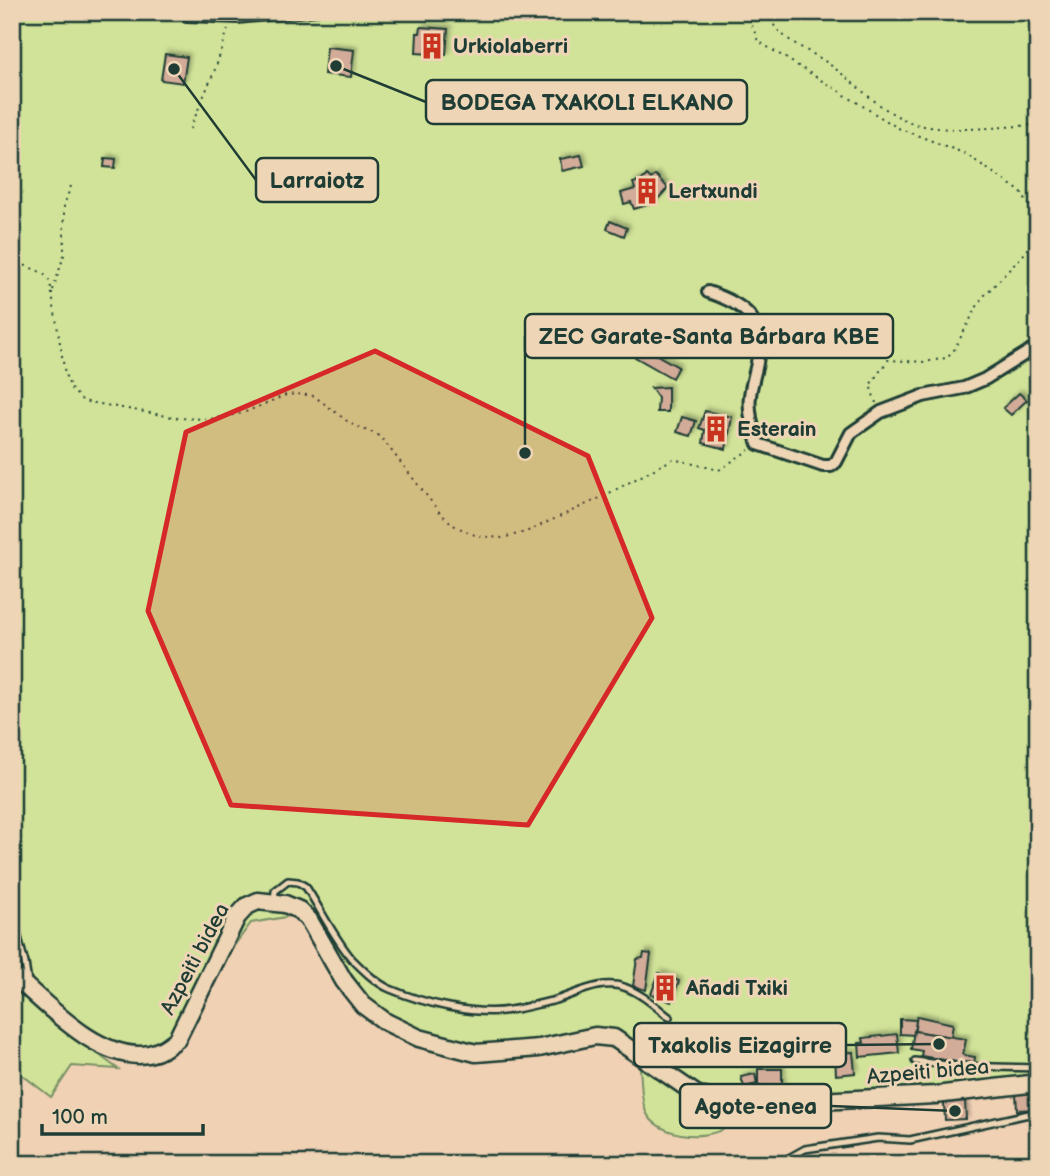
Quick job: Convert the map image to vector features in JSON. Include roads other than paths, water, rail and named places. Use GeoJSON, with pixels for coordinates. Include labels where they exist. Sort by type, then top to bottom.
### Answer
{"type":"FeatureCollection","features":[{"type":"Feature","properties":{"kind":"main road","name":"Azpeiti bidea"},"geometry":{"type":"LineString","coordinates":[[12,974],[64,1019],[105,1047],[121,1054],[150,1054],[164,1049],[177,1039],[237,917],[247,906],[258,901],[274,901],[299,910],[309,920],[345,981],[363,1004],[386,1022],[419,1038],[476,1053],[539,1048],[595,1036],[614,1038],[696,1094],[720,1102],[743,1105],[935,1095],[1038,1083]]}},
{"type":"Feature","properties":{"kind":"street"},"geometry":{"type":"LineString","coordinates":[[708,292],[743,307],[758,329],[758,355],[749,397],[758,444],[823,466],[831,466],[836,462],[851,433],[881,412],[923,396],[964,388],[985,379],[1038,346]]}},
{"type":"Feature","properties":{"kind":"lane"},"geometry":{"type":"LineString","coordinates":[[187,18],[231,20],[316,12]]}},
{"type":"Feature","properties":{"kind":"lane"},"geometry":{"type":"LineString","coordinates":[[274,901],[275,891],[288,881],[298,882],[306,887],[351,958],[389,989],[447,1006],[485,1011],[509,1010],[556,1000],[586,989],[624,987],[643,997],[669,1017]]}},
{"type":"Feature","properties":{"kind":"lane"},"geometry":{"type":"LineString","coordinates":[[12,915],[25,963],[28,988]]}},
{"type":"Feature","properties":{"kind":"lane"},"geometry":{"type":"LineString","coordinates":[[915,1062],[1038,1068]]}},
{"type":"Feature","properties":{"kind":"lane"},"geometry":{"type":"LineString","coordinates":[[778,1164],[805,1149],[878,1138],[910,1140],[1038,1112]]}},
{"type":"Feature","properties":{"kind":"place","name":"Urkiolaberri"},"geometry":{"type":"Point","coordinates":[432,46]}},
{"type":"Feature","properties":{"kind":"place","name":"BODEGA TXAKOLI ELKANO"},"geometry":{"type":"Point","coordinates":[336,66]}},
{"type":"Feature","properties":{"kind":"place","name":"Larraiotz"},"geometry":{"type":"Point","coordinates":[174,69]}},
{"type":"Feature","properties":{"kind":"place","name":"Lertxundi"},"geometry":{"type":"Point","coordinates":[647,191]}},
{"type":"Feature","properties":{"kind":"place","name":"Esterain"},"geometry":{"type":"Point","coordinates":[716,429]}},
{"type":"Feature","properties":{"kind":"place","name":"ZEC Garate-Santa Bárbara KBE"},"geometry":{"type":"Point","coordinates":[525,453]}},
{"type":"Feature","properties":{"kind":"place","name":"Añadi Txiki"},"geometry":{"type":"Point","coordinates":[665,988]}},
{"type":"Feature","properties":{"kind":"place","name":"Txakolis Eizagirre"},"geometry":{"type":"Point","coordinates":[939,1044]}},
{"type":"Feature","properties":{"kind":"place","name":"Agote-enea"},"geometry":{"type":"Point","coordinates":[955,1111]}}]}
